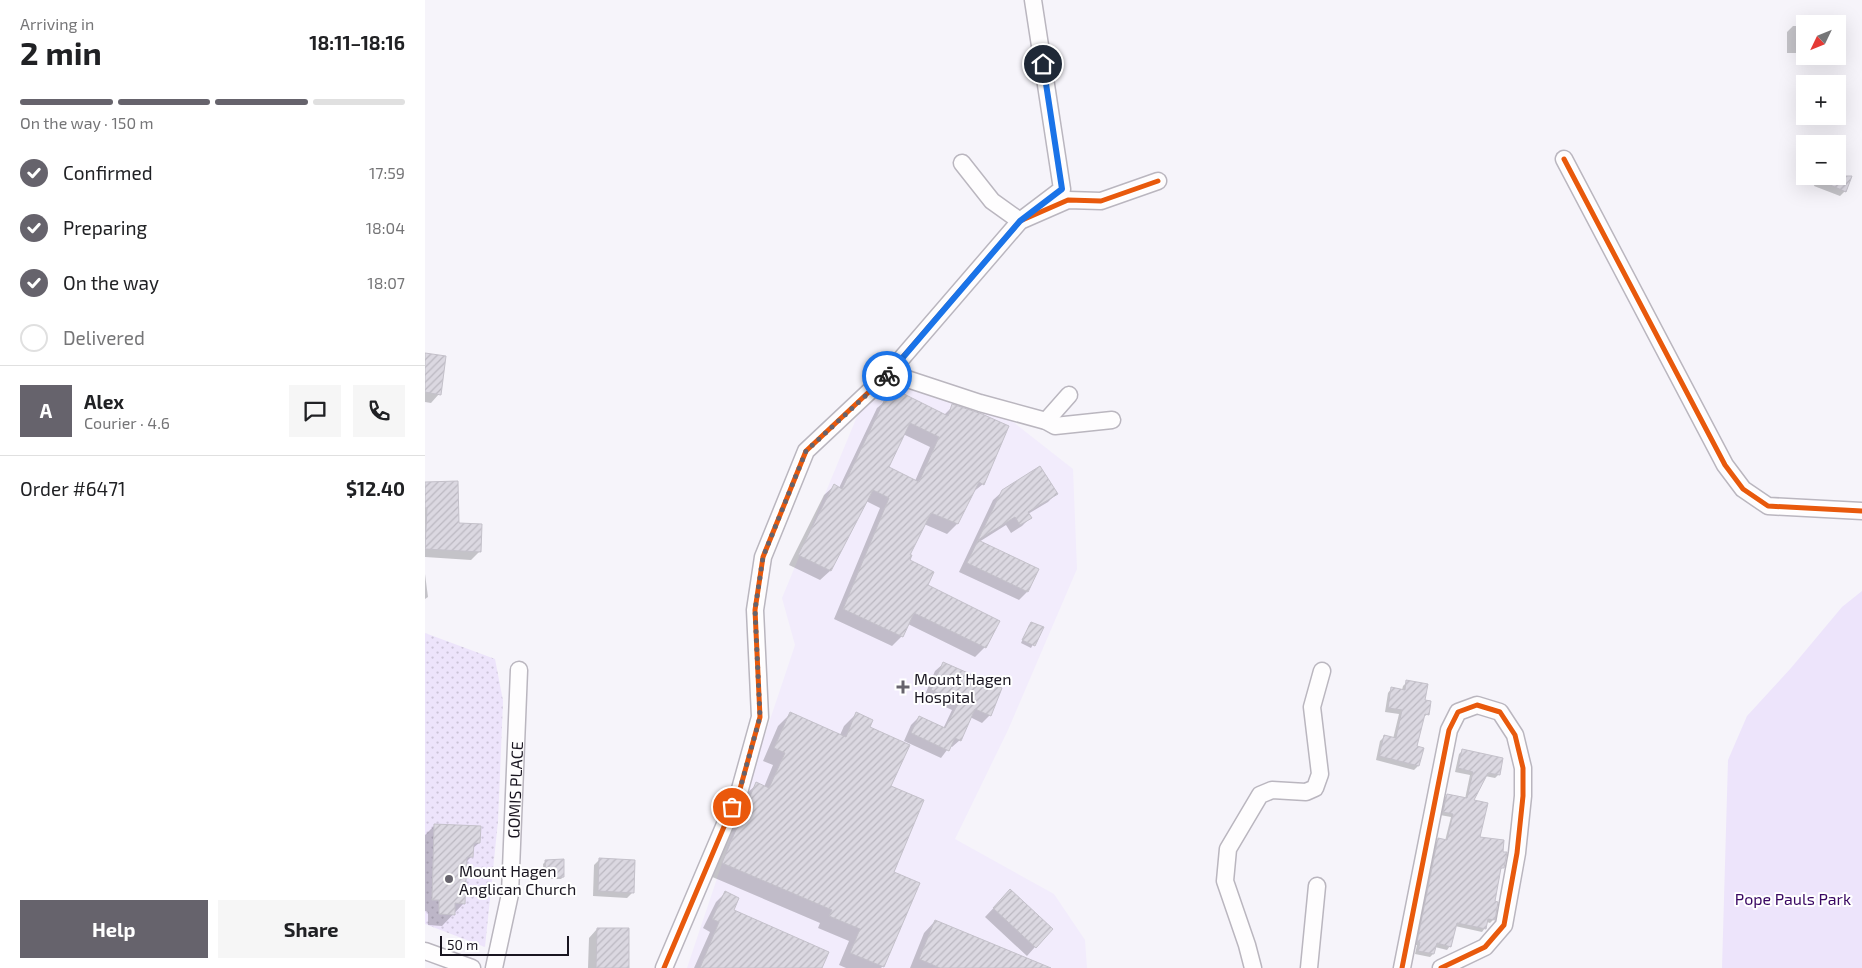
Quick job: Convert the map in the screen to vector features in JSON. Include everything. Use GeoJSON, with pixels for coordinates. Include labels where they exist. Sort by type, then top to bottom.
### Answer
{"type":"FeatureCollection","features":[{"type":"Feature","properties":{"kind":"street"},"geometry":{"type":"LineString","coordinates":[[664,968],[740,789],[760,717],[755,610],[763,557],[806,451],[889,373],[1020,221],[1062,189],[1033,0]]}},
{"type":"Feature","properties":{"kind":"street"},"geometry":{"type":"LineString","coordinates":[[1564,159],[1725,465],[1743,489],[1768,506],[1862,511]]}},
{"type":"Feature","properties":{"kind":"street"},"geometry":{"type":"LineString","coordinates":[[962,163],[992,201],[1020,221]]}},
{"type":"Feature","properties":{"kind":"street"},"geometry":{"type":"LineString","coordinates":[[1020,221],[1068,200],[1101,201],[1158,181]]}},
{"type":"Feature","properties":{"kind":"street"},"geometry":{"type":"LineString","coordinates":[[889,373],[980,403],[1046,420],[1055,426],[1112,420]]}},
{"type":"Feature","properties":{"kind":"street"},"geometry":{"type":"LineString","coordinates":[[1046,420],[1069,395]]}},
{"type":"Feature","properties":{"kind":"street","name":"GOMIS PLACE"},"geometry":{"type":"LineString","coordinates":[[494,968],[510,894],[519,670]]}},
{"type":"Feature","properties":{"kind":"street"},"geometry":{"type":"LineString","coordinates":[[1253,968],[1225,881],[1228,849],[1260,795],[1272,790],[1306,792],[1315,788],[1321,774],[1312,707],[1322,671]]}},
{"type":"Feature","properties":{"kind":"street"},"geometry":{"type":"LineString","coordinates":[[1402,968],[1449,730],[1458,712],[1477,704],[1499,712],[1515,735],[1523,768],[1523,796],[1517,852],[1504,924],[1485,947],[1441,968]]}},
{"type":"Feature","properties":{"kind":"street"},"geometry":{"type":"LineString","coordinates":[[1309,968],[1317,886]]}},
{"type":"Feature","properties":{"kind":"street"},"geometry":{"type":"LineString","coordinates":[[425,952],[472,968]]}},
{"type":"Feature","properties":{"kind":"shaded area","name":"Mount Hagen Hospital"},"geometry":{"type":"Polygon","coordinates":[[[900,374],[998,410],[1073,469],[1077,569],[1008,730],[955,839],[1054,894],[1085,940],[1087,968],[687,968],[795,645],[782,598],[858,414],[900,374]]]}},
{"type":"Feature","properties":{"kind":"green space","name":"Pope Pauls Park"},"geometry":{"type":"Polygon","coordinates":[[[1862,591],[1862,968],[1722,968],[1728,760],[1747,716],[1791,668],[1842,607],[1862,591]]]}},
{"type":"Feature","properties":{"kind":"green space"},"geometry":{"type":"Polygon","coordinates":[[[425,633],[495,659],[503,701],[498,821],[485,947],[425,924],[425,633]]]}},
{"type":"Feature","properties":{"kind":"building"},"geometry":{"type":"Polygon","coordinates":[[[1846,176],[1852,176],[1846,192],[1830,185],[1846,185],[1846,176]]]}},
{"type":"Feature","properties":{"kind":"building"},"geometry":{"type":"Polygon","coordinates":[[[425,353],[446,356],[441,395],[425,392],[425,353]]]}},
{"type":"Feature","properties":{"kind":"building"},"geometry":{"type":"Polygon","coordinates":[[[896,390],[948,416],[952,404],[1009,426],[984,485],[979,482],[958,524],[931,513],[910,555],[912,555],[910,560],[934,572],[928,585],[1000,621],[986,648],[914,613],[903,637],[843,609],[889,498],[873,490],[831,571],[798,555],[834,484],[842,489],[886,397],[891,400],[896,390]],[[910,423],[889,467],[919,482],[939,437],[910,423]]]}},
{"type":"Feature","properties":{"kind":"building"},"geometry":{"type":"Polygon","coordinates":[[[1040,466],[1058,494],[1028,512],[1032,518],[1020,525],[1015,517],[978,540],[1002,490],[1040,466]]]}},
{"type":"Feature","properties":{"kind":"building"},"geometry":{"type":"Polygon","coordinates":[[[458,481],[459,523],[482,524],[481,552],[425,549],[427,508],[425,508],[425,482],[458,481]]]}},
{"type":"Feature","properties":{"kind":"building"},"geometry":{"type":"Polygon","coordinates":[[[978,540],[1039,569],[1028,592],[967,563],[978,540]]]}},
{"type":"Feature","properties":{"kind":"building"},"geometry":{"type":"Polygon","coordinates":[[[1031,622],[1044,627],[1035,646],[1022,640],[1031,622]]]}},
{"type":"Feature","properties":{"kind":"building"},"geometry":{"type":"Polygon","coordinates":[[[943,662],[1002,688],[991,716],[975,709],[961,741],[955,738],[949,751],[911,733],[919,716],[945,728],[959,702],[931,690],[943,662]]]}},
{"type":"Feature","properties":{"kind":"building"},"geometry":{"type":"Polygon","coordinates":[[[1406,680],[1428,684],[1425,700],[1431,701],[1429,715],[1425,714],[1417,746],[1424,748],[1419,766],[1379,756],[1384,735],[1396,738],[1402,710],[1388,708],[1391,687],[1405,690],[1406,680]]]}},
{"type":"Feature","properties":{"kind":"building"},"geometry":{"type":"Polygon","coordinates":[[[790,712],[846,737],[856,712],[873,720],[870,727],[910,745],[891,786],[924,800],[894,872],[920,883],[884,967],[850,953],[860,929],[829,916],[832,910],[722,863],[756,782],[769,788],[785,753],[774,748],[790,712]]]}},
{"type":"Feature","properties":{"kind":"building"},"geometry":{"type":"Polygon","coordinates":[[[1462,749],[1503,758],[1500,775],[1488,773],[1474,800],[1488,803],[1480,837],[1504,840],[1503,852],[1507,852],[1504,868],[1501,868],[1495,901],[1498,902],[1495,920],[1488,919],[1486,929],[1457,923],[1451,947],[1437,943],[1434,954],[1418,951],[1420,942],[1417,942],[1438,838],[1447,840],[1453,814],[1443,812],[1447,794],[1467,798],[1473,772],[1458,768],[1462,749]]]}},
{"type":"Feature","properties":{"kind":"building","name":"Mount Hagen Anglican Church"},"geometry":{"type":"Polygon","coordinates":[[[434,824],[481,826],[480,843],[474,843],[473,857],[467,857],[465,904],[455,903],[455,915],[439,914],[439,900],[432,900],[434,824]]]}},
{"type":"Feature","properties":{"kind":"building"},"geometry":{"type":"Polygon","coordinates":[[[599,858],[635,860],[634,893],[598,891],[599,858]]]}},
{"type":"Feature","properties":{"kind":"building"},"geometry":{"type":"Polygon","coordinates":[[[564,859],[564,877],[546,878],[545,860],[564,859]]]}},
{"type":"Feature","properties":{"kind":"building"},"geometry":{"type":"Polygon","coordinates":[[[1010,889],[1053,929],[1036,948],[993,908],[1010,889]]]}},
{"type":"Feature","properties":{"kind":"building"},"geometry":{"type":"Polygon","coordinates":[[[725,891],[739,898],[734,910],[829,952],[822,968],[700,968],[719,922],[712,919],[725,891]]]}},
{"type":"Feature","properties":{"kind":"building"},"geometry":{"type":"Polygon","coordinates":[[[935,920],[1051,968],[940,968],[919,959],[935,920]]]}},
{"type":"Feature","properties":{"kind":"building"},"geometry":{"type":"Polygon","coordinates":[[[597,928],[629,928],[629,968],[596,968],[597,928]]]}},
{"type":"Feature","properties":{"kind":"cycle path"},"geometry":{"type":"LineString","coordinates":[[1564,159],[1725,465],[1743,489],[1768,506],[1862,511]]}},
{"type":"Feature","properties":{"kind":"cycle path"},"geometry":{"type":"LineString","coordinates":[[664,968],[740,789],[760,717],[755,610],[763,557],[806,451],[889,373],[1020,221],[1068,200],[1101,201],[1158,181]]}},
{"type":"Feature","properties":{"kind":"cycle path"},"geometry":{"type":"LineString","coordinates":[[1402,968],[1449,730],[1458,712],[1477,705],[1500,712],[1515,735],[1523,768],[1523,796],[1517,853],[1504,925],[1485,947],[1441,968]]}},
{"type":"Feature","properties":{"kind":"way so far"},"geometry":{"type":"LineString","coordinates":[[732,807],[740,789],[760,717],[755,610],[763,557],[806,451],[887,376]]}},
{"type":"Feature","properties":{"kind":"place","name":"Mount Hagen Hospital"},"geometry":{"type":"Point","coordinates":[903,687]}},
{"type":"Feature","properties":{"kind":"place","name":"Mount Hagen Anglican Church"},"geometry":{"type":"Point","coordinates":[449,879]}},
{"type":"Feature","properties":{"kind":"route"},"geometry":{"type":"LineString","coordinates":[[887,376],[1020,221],[1062,189],[1043,64]]}}]}
